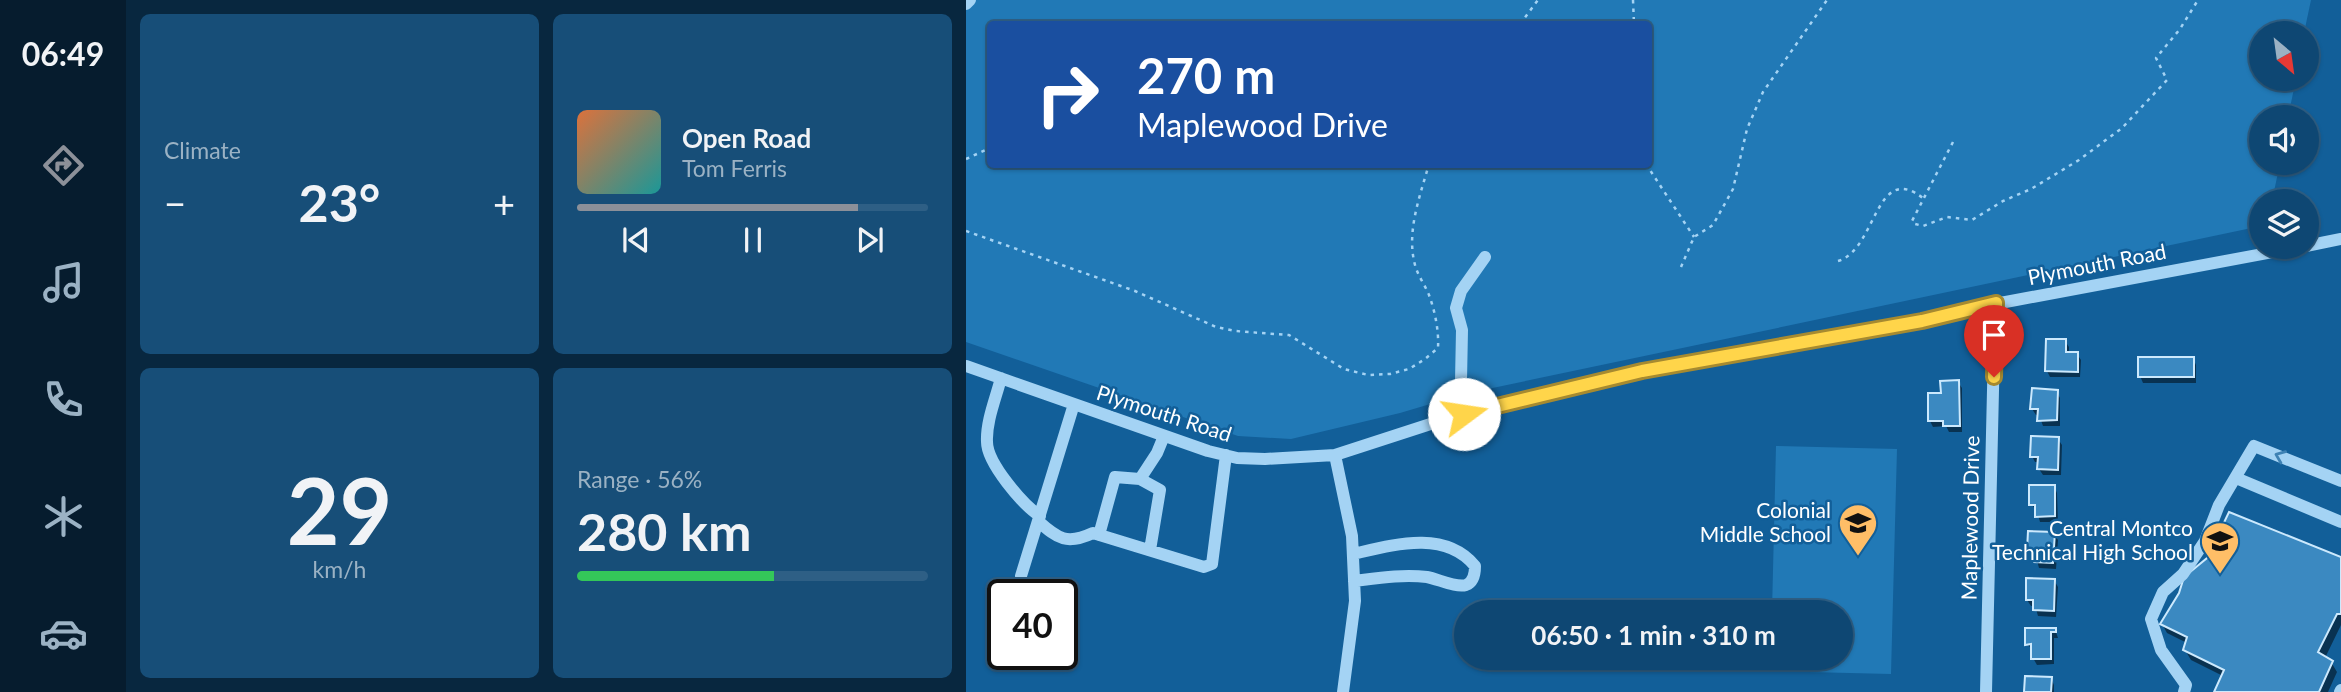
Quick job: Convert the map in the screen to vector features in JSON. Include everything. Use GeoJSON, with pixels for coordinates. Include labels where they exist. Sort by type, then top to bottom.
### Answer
{"type":"FeatureCollection","features":[{"type":"Feature","properties":{"kind":"street"},"geometry":{"type":"LineString","coordinates":[[966,4],[970,0]]}},
{"type":"Feature","properties":{"kind":"street"},"geometry":{"type":"LineString","coordinates":[[2319,243],[2341,239]]}},
{"type":"Feature","properties":{"kind":"street","name":"Plymouth Road"},"geometry":{"type":"LineString","coordinates":[[966,366],[1164,436],[1226,455],[1265,459],[1335,456],[1464,414],[1642,371],[1922,321],[1996,303],[2249,256]]}},
{"type":"Feature","properties":{"kind":"street"},"geometry":{"type":"LineString","coordinates":[[1464,414],[1461,381],[1462,330],[1456,308],[1461,291],[1485,257]]}},
{"type":"Feature","properties":{"kind":"street","name":"Maplewood Drive"},"geometry":{"type":"LineString","coordinates":[[1986,692],[1996,303]]}},
{"type":"Feature","properties":{"kind":"street"},"geometry":{"type":"LineString","coordinates":[[1002,378],[986,441],[988,452],[1027,508],[1053,535],[1066,540],[1093,533],[1203,567],[1212,564],[1226,455]]}},
{"type":"Feature","properties":{"kind":"street"},"geometry":{"type":"LineString","coordinates":[[1021,576],[1074,404]]}},
{"type":"Feature","properties":{"kind":"street"},"geometry":{"type":"LineString","coordinates":[[1140,479],[1157,453],[1164,436]]}},
{"type":"Feature","properties":{"kind":"street"},"geometry":{"type":"LineString","coordinates":[[2184,692],[2186,685],[2161,650],[2151,619],[2163,592],[2183,574],[2205,541],[2219,505],[2254,446],[2341,481]]}},
{"type":"Feature","properties":{"kind":"street"},"geometry":{"type":"LineString","coordinates":[[1335,456],[1352,536],[1355,601],[1343,692]]}},
{"type":"Feature","properties":{"kind":"street"},"geometry":{"type":"LineString","coordinates":[[1099,535],[1115,477],[1140,479],[1160,490],[1150,550]]}},
{"type":"Feature","properties":{"kind":"street"},"geometry":{"type":"LineString","coordinates":[[2236,478],[2341,522]]}},
{"type":"Feature","properties":{"kind":"street"},"geometry":{"type":"LineString","coordinates":[[1353,554],[1414,542],[1459,551],[1475,566],[1470,582],[1461,586],[1429,577],[1412,576],[1354,581]]}},
{"type":"Feature","properties":{"kind":"path"},"geometry":{"type":"LineString","coordinates":[[1522,21],[1538,0]]}},
{"type":"Feature","properties":{"kind":"path"},"geometry":{"type":"LineString","coordinates":[[1633,0],[1634,21]]}},
{"type":"Feature","properties":{"kind":"path"},"geometry":{"type":"LineString","coordinates":[[1681,267],[1694,237],[1713,225],[1734,189],[1746,129],[1763,92],[1827,0]]}},
{"type":"Feature","properties":{"kind":"path"},"geometry":{"type":"LineString","coordinates":[[1953,142],[1913,221],[1915,224],[1923,226],[1947,217],[1972,219],[2031,189],[2079,160],[2122,128],[2167,80],[2156,58],[2180,29],[2198,0]]}},
{"type":"Feature","properties":{"kind":"path"},"geometry":{"type":"LineString","coordinates":[[966,159],[987,149]]}},
{"type":"Feature","properties":{"kind":"path"},"geometry":{"type":"LineString","coordinates":[[966,231],[1135,290],[1216,327],[1289,335],[1344,369],[1368,375],[1390,374],[1409,369],[1438,348],[1439,337],[1429,295],[1415,268],[1412,251],[1415,214],[1428,168]]}},
{"type":"Feature","properties":{"kind":"path"},"geometry":{"type":"LineString","coordinates":[[1649,168],[1694,237]]}},
{"type":"Feature","properties":{"kind":"path"},"geometry":{"type":"LineString","coordinates":[[1838,261],[1853,253],[1888,194],[1902,188],[1910,189],[1924,199]]}},
{"type":"Feature","properties":{"kind":"shaded area"},"geometry":{"type":"Polygon","coordinates":[[[966,0],[2311,0],[2307,21],[2249,21],[2249,91],[2293,91],[2291,105],[2249,105],[2249,175],[2277,175],[2275,189],[2249,189],[2249,229],[1464,394],[1400,413],[1291,439],[1238,436],[966,342],[966,0]]]}},
{"type":"Feature","properties":{"kind":"shaded area"},"geometry":{"type":"Polygon","coordinates":[[[1776,446],[1897,449],[1891,674],[1770,671],[1853,670],[1853,600],[1772,600],[1776,446]]]}},
{"type":"Feature","properties":{"kind":"building"},"geometry":{"type":"Polygon","coordinates":[[[2046,339],[2066,339],[2066,352],[2078,352],[2078,372],[2045,371],[2046,339]]]}},
{"type":"Feature","properties":{"kind":"building"},"geometry":{"type":"Polygon","coordinates":[[[2138,357],[2194,357],[2194,377],[2138,377],[2138,357]]]}},
{"type":"Feature","properties":{"kind":"building"},"geometry":{"type":"Polygon","coordinates":[[[1959,380],[1960,426],[1943,426],[1943,421],[1928,421],[1928,393],[1941,393],[1940,381],[1959,380]]]}},
{"type":"Feature","properties":{"kind":"building"},"geometry":{"type":"Polygon","coordinates":[[[2032,388],[2058,390],[2057,420],[2037,421],[2038,409],[2030,409],[2032,388]]]}},
{"type":"Feature","properties":{"kind":"building"},"geometry":{"type":"Polygon","coordinates":[[[2031,436],[2059,437],[2058,470],[2037,469],[2038,457],[2030,457],[2031,436]]]}},
{"type":"Feature","properties":{"kind":"building"},"geometry":{"type":"Polygon","coordinates":[[[2029,485],[2055,485],[2055,516],[2035,517],[2035,505],[2029,505],[2029,485]]]}},
{"type":"Feature","properties":{"kind":"building"},"geometry":{"type":"Polygon","coordinates":[[[2229,512],[2341,557],[2341,614],[2337,614],[2318,652],[2333,661],[2319,692],[2214,692],[2224,670],[2183,650],[2187,637],[2160,624],[2179,593],[2184,577],[2207,558],[2229,512]]]}},
{"type":"Feature","properties":{"kind":"building"},"geometry":{"type":"Polygon","coordinates":[[[2028,531],[2055,532],[2053,563],[2034,562],[2034,552],[2027,551],[2028,531]]]}},
{"type":"Feature","properties":{"kind":"building"},"geometry":{"type":"Polygon","coordinates":[[[2026,578],[2055,579],[2054,611],[2033,610],[2033,600],[2026,600],[2026,578]]]}},
{"type":"Feature","properties":{"kind":"building"},"geometry":{"type":"Polygon","coordinates":[[[2025,628],[2056,628],[2056,632],[2051,632],[2051,659],[2031,659],[2031,644],[2025,645],[2025,628]]]}},
{"type":"Feature","properties":{"kind":"building"},"geometry":{"type":"Polygon","coordinates":[[[2025,676],[2052,677],[2051,692],[2024,692],[2025,676]]]}},
{"type":"Feature","properties":{"kind":"place","name":"Colonial Middle School"},"geometry":{"type":"Point","coordinates":[1858,557]}},
{"type":"Feature","properties":{"kind":"place","name":"Central Montco Technical High School"},"geometry":{"type":"Point","coordinates":[2220,575]}},
{"type":"Feature","properties":{"kind":"route"},"geometry":{"type":"LineString","coordinates":[[1464,414],[1642,371],[1922,321],[1996,303],[1994,377]]}}]}
